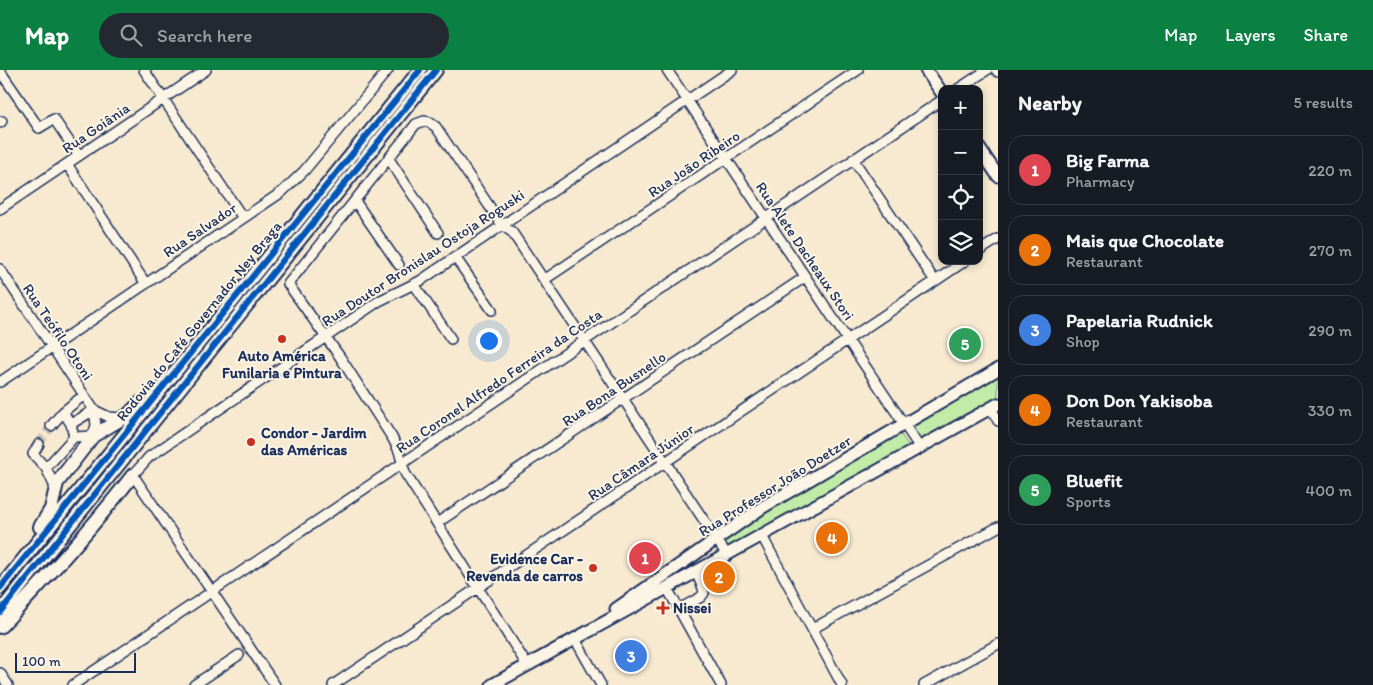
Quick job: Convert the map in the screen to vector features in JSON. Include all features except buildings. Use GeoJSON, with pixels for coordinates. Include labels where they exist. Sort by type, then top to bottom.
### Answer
{"type":"FeatureCollection","features":[{"type":"Feature","properties":{"kind":"highway","name":"Rodovia do Café Governador Ney Braga"},"geometry":{"type":"LineString","coordinates":[[0,588],[420,70]]}},
{"type":"Feature","properties":{"kind":"highway","name":"Rodovia do Café Governador Ney Braga"},"geometry":{"type":"LineString","coordinates":[[0,612],[436,70]]}},
{"type":"Feature","properties":{"kind":"highway"},"geometry":{"type":"LineString","coordinates":[[0,588],[12,564],[48,514],[59,479],[93,436],[123,418],[175,371]]}},
{"type":"Feature","properties":{"kind":"highway"},"geometry":{"type":"LineString","coordinates":[[0,627],[24,603],[102,515],[133,475]]}},
{"type":"Feature","properties":{"kind":"main road"},"geometry":{"type":"LineString","coordinates":[[926,70],[938,87]]}},
{"type":"Feature","properties":{"kind":"main road"},"geometry":{"type":"LineString","coordinates":[[983,154],[998,176]]}},
{"type":"Feature","properties":{"kind":"main road","name":"Rua Professor João Doetzer"},"geometry":{"type":"LineString","coordinates":[[575,639],[716,538],[779,497],[998,369]]}},
{"type":"Feature","properties":{"kind":"main road","name":"Rua Professor João Doetzer"},"geometry":{"type":"LineString","coordinates":[[492,685],[994,406]]}},
{"type":"Feature","properties":{"kind":"street"},"geometry":{"type":"LineString","coordinates":[[144,70],[243,218]]}},
{"type":"Feature","properties":{"kind":"street","name":"Rua Goiânia"},"geometry":{"type":"LineString","coordinates":[[0,209],[206,70]]}},
{"type":"Feature","properties":{"kind":"street","name":"Rua Salvador"},"geometry":{"type":"LineString","coordinates":[[0,382],[282,192],[297,179],[388,70]]}},
{"type":"Feature","properties":{"kind":"street","name":"Rua Alete Dacheaux Stori"},"geometry":{"type":"LineString","coordinates":[[667,70],[920,448]]}},
{"type":"Feature","properties":{"kind":"street","name":"Rua Doutor Bronislau Ostoja Roguski"},"geometry":{"type":"LineString","coordinates":[[133,475],[149,458],[325,337],[385,297],[414,284],[732,70]]}},
{"type":"Feature","properties":{"kind":"street","name":"Rua João Ribeiro"},"geometry":{"type":"LineString","coordinates":[[544,280],[858,70]]}},
{"type":"Feature","properties":{"kind":"street"},"geometry":{"type":"LineString","coordinates":[[964,85],[987,70]]}},
{"type":"Feature","properties":{"kind":"street"},"geometry":{"type":"LineString","coordinates":[[0,71],[39,128],[54,119],[79,156]]}},
{"type":"Feature","properties":{"kind":"street","name":"Rua Coronel Alfredo Ferreira da Costa"},"geometry":{"type":"LineString","coordinates":[[72,685],[938,103]]}},
{"type":"Feature","properties":{"kind":"street"},"geometry":{"type":"LineString","coordinates":[[528,665],[405,473],[403,462],[392,439],[288,284],[416,124],[424,121],[436,127],[502,226],[512,232],[727,555]]}},
{"type":"Feature","properties":{"kind":"street"},"geometry":{"type":"LineString","coordinates":[[389,159],[438,232]]}},
{"type":"Feature","properties":{"kind":"street"},"geometry":{"type":"LineString","coordinates":[[853,159],[935,281]]}},
{"type":"Feature","properties":{"kind":"street"},"geometry":{"type":"LineString","coordinates":[[67,164],[146,284]]}},
{"type":"Feature","properties":{"kind":"street"},"geometry":{"type":"LineString","coordinates":[[355,201],[400,265]]}},
{"type":"Feature","properties":{"kind":"street"},"geometry":{"type":"LineString","coordinates":[[983,249],[998,239]]}},
{"type":"Feature","properties":{"kind":"street"},"geometry":{"type":"LineString","coordinates":[[455,257],[492,310]]}},
{"type":"Feature","properties":{"kind":"street","name":"Rua Câmara Júnior"},"geometry":{"type":"LineString","coordinates":[[333,685],[959,265]]}},
{"type":"Feature","properties":{"kind":"street","name":"Rua Teófilo Otoni"},"geometry":{"type":"LineString","coordinates":[[0,269],[94,410]]}},
{"type":"Feature","properties":{"kind":"street","name":"Rua Bona Busnello"},"geometry":{"type":"LineString","coordinates":[[437,523],[806,277]]}},
{"type":"Feature","properties":{"kind":"street"},"geometry":{"type":"LineString","coordinates":[[414,284],[451,338]]}},
{"type":"Feature","properties":{"kind":"street"},"geometry":{"type":"LineString","coordinates":[[51,426],[63,412],[84,395]]}},
{"type":"Feature","properties":{"kind":"street"},"geometry":{"type":"LineString","coordinates":[[994,406],[998,421]]}},
{"type":"Feature","properties":{"kind":"street"},"geometry":{"type":"LineString","coordinates":[[94,410],[109,417],[123,418]]}},
{"type":"Feature","properties":{"kind":"street"},"geometry":{"type":"LineString","coordinates":[[71,424],[94,410]]}},
{"type":"Feature","properties":{"kind":"street"},"geometry":{"type":"LineString","coordinates":[[46,468],[74,437],[93,436],[96,425],[94,410]]}},
{"type":"Feature","properties":{"kind":"street"},"geometry":{"type":"LineString","coordinates":[[63,412],[71,424],[74,437]]}},
{"type":"Feature","properties":{"kind":"street"},"geometry":{"type":"LineString","coordinates":[[39,444],[33,454],[46,468],[55,487]]}},
{"type":"Feature","properties":{"kind":"street"},"geometry":{"type":"LineString","coordinates":[[133,475],[275,685]]}},
{"type":"Feature","properties":{"kind":"street"},"geometry":{"type":"LineString","coordinates":[[812,629],[998,527]]}},
{"type":"Feature","properties":{"kind":"street"},"geometry":{"type":"LineString","coordinates":[[762,536],[842,685]]}},
{"type":"Feature","properties":{"kind":"street"},"geometry":{"type":"LineString","coordinates":[[679,609],[701,597],[704,593],[704,588],[696,572]]}},
{"type":"Feature","properties":{"kind":"street"},"geometry":{"type":"LineString","coordinates":[[667,588],[721,685]]}},
{"type":"Feature","properties":{"kind":"street"},"geometry":{"type":"LineString","coordinates":[[575,639],[601,685]]}},
{"type":"Feature","properties":{"kind":"street"},"geometry":{"type":"LineString","coordinates":[[924,685],[998,644]]}},
{"type":"Feature","properties":{"kind":"street"},"geometry":{"type":"LineString","coordinates":[[194,685],[239,655]]}},
{"type":"Feature","properties":{"kind":"street"},"geometry":{"type":"LineString","coordinates":[[0,673],[8,685]]}},
{"type":"Feature","properties":{"kind":"green space"},"geometry":{"type":"Polygon","coordinates":[[[998,374],[998,396],[920,439],[912,426],[998,374]]]}},
{"type":"Feature","properties":{"kind":"green space"},"geometry":{"type":"Polygon","coordinates":[[[899,432],[909,446],[728,547],[724,538],[899,432]]]}},
{"type":"Feature","properties":{"kind":"tunnel"},"geometry":{"type":"LineString","coordinates":[[39,444],[51,426]]}},
{"type":"Feature","properties":{"kind":"cycle path"},"geometry":{"type":"LineString","coordinates":[[0,588],[420,70]]}},
{"type":"Feature","properties":{"kind":"cycle path"},"geometry":{"type":"LineString","coordinates":[[0,612],[436,70]]}},
{"type":"Feature","properties":{"kind":"place","name":"Auto América Funilaria e Pintura"},"geometry":{"type":"Point","coordinates":[282,339]}},
{"type":"Feature","properties":{"kind":"place","name":"Bluefit"},"geometry":{"type":"Point","coordinates":[965,344]}},
{"type":"Feature","properties":{"kind":"place","name":"Condor - Jardim das Américas"},"geometry":{"type":"Point","coordinates":[251,442]}},
{"type":"Feature","properties":{"kind":"place","name":"Don Don Yakisoba"},"geometry":{"type":"Point","coordinates":[832,538]}},
{"type":"Feature","properties":{"kind":"place","name":"Big Farma"},"geometry":{"type":"Point","coordinates":[645,558]}},
{"type":"Feature","properties":{"kind":"place","name":"Evidence Car - Revenda de carros"},"geometry":{"type":"Point","coordinates":[593,568]}},
{"type":"Feature","properties":{"kind":"place","name":"Mais que Chocolate"},"geometry":{"type":"Point","coordinates":[719,577]}},
{"type":"Feature","properties":{"kind":"place","name":"Nissei"},"geometry":{"type":"Point","coordinates":[663,608]}},
{"type":"Feature","properties":{"kind":"place","name":"Papelaria Rudnick"},"geometry":{"type":"Point","coordinates":[631,656]}}]}
